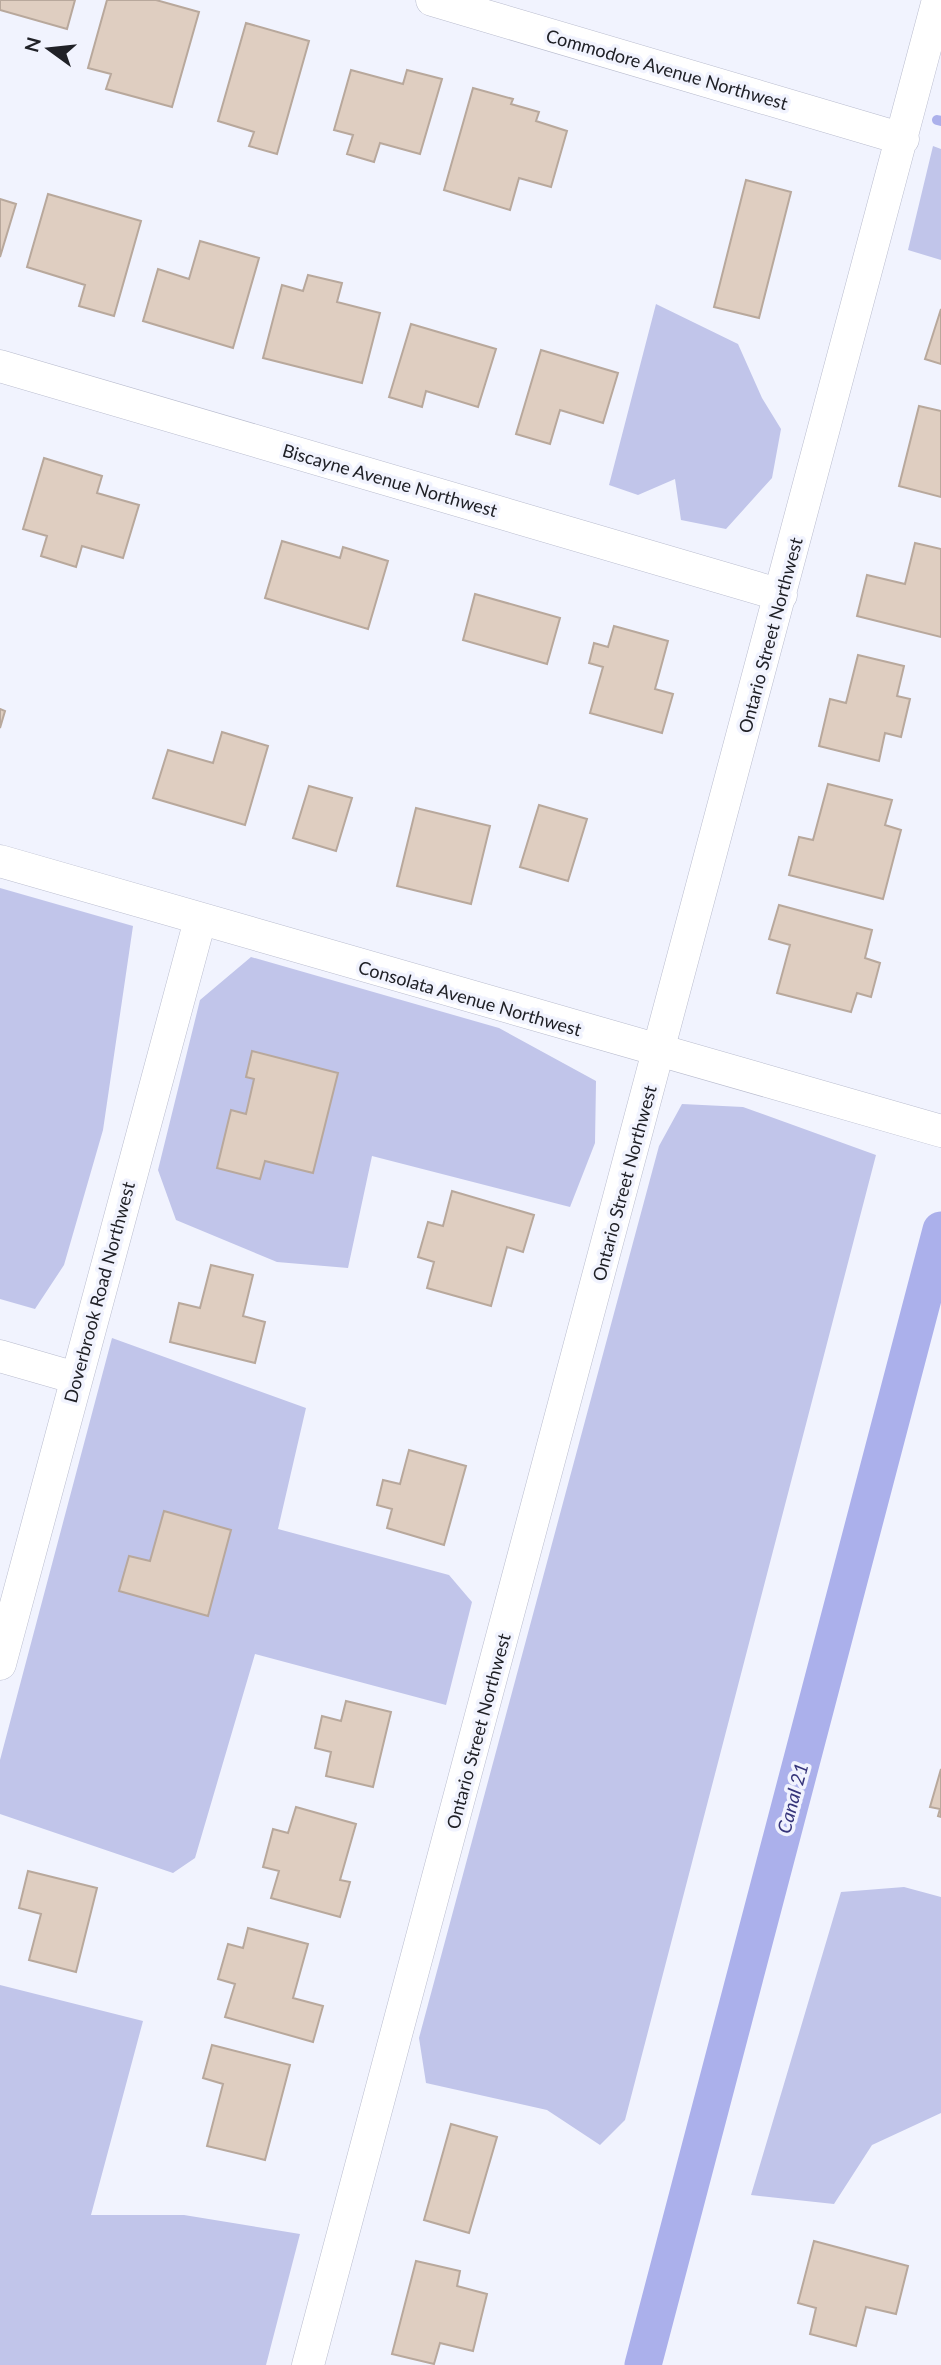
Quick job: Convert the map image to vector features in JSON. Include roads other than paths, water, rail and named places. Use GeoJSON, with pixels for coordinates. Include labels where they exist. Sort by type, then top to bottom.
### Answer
{"type":"FeatureCollection","features":[{"type":"Feature","properties":{"kind":"street","name":"Commodore Avenue Northwest"},"geometry":{"type":"LineString","coordinates":[[432,0],[903,139]]}},
{"type":"Feature","properties":{"kind":"street","name":"Ontario Street Northwest"},"geometry":{"type":"LineString","coordinates":[[308,2365],[938,0]]}},
{"type":"Feature","properties":{"kind":"street","name":"Biscayne Avenue Northwest"},"geometry":{"type":"LineString","coordinates":[[0,366],[781,595]]}},
{"type":"Feature","properties":{"kind":"street","name":"Consolata Avenue Northwest"},"geometry":{"type":"LineString","coordinates":[[0,861],[941,1131]]}},
{"type":"Feature","properties":{"kind":"street","name":"Doverbrook Road Northwest"},"geometry":{"type":"LineString","coordinates":[[0,1664],[200,920]]}},
{"type":"Feature","properties":{"kind":"street"},"geometry":{"type":"LineString","coordinates":[[0,1356],[76,1378]]}},
{"type":"Feature","properties":{"kind":"waterway"},"geometry":{"type":"LineString","coordinates":[[937,120],[941,121]]}},
{"type":"Feature","properties":{"kind":"waterway","name":"Canal 21"},"geometry":{"type":"LineString","coordinates":[[643,2365],[941,1230]]}}]}
